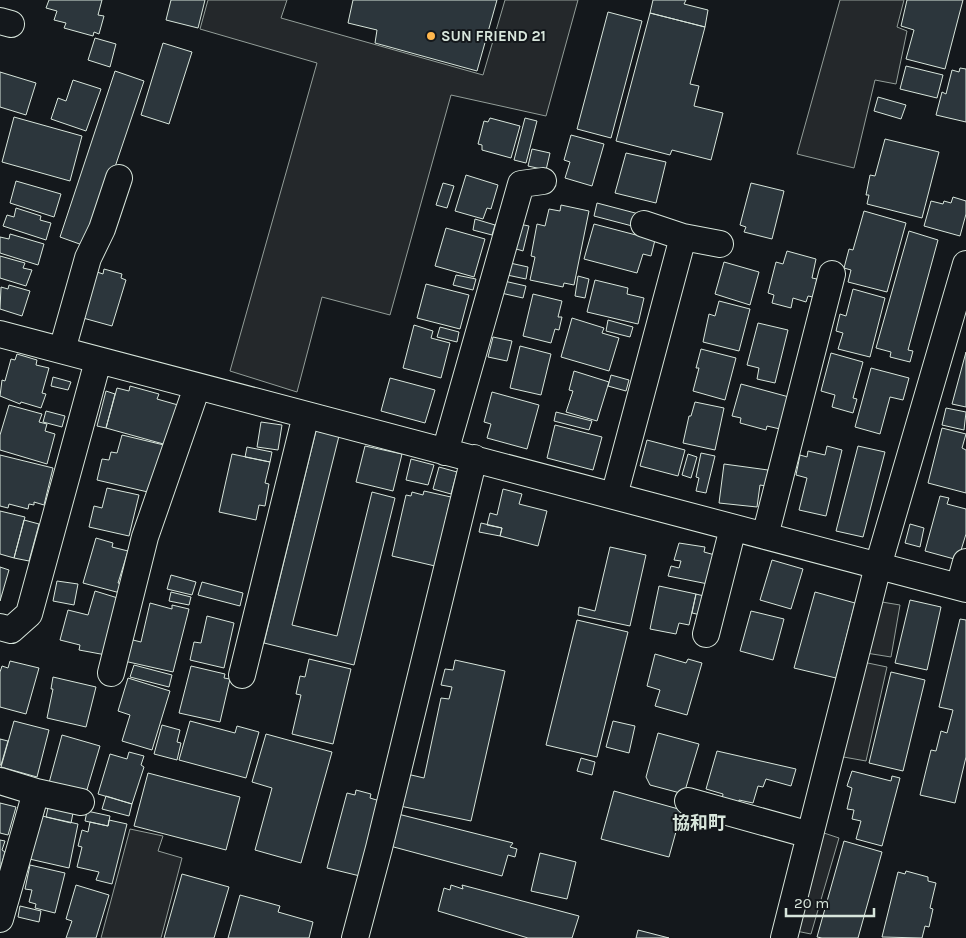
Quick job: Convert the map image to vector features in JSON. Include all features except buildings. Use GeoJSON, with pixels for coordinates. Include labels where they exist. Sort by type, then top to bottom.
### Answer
{"type":"FeatureCollection","features":[{"type":"Feature","properties":{"kind":"street"},"geometry":{"type":"LineString","coordinates":[[62,350],[88,258],[102,229],[119,178]]}},
{"type":"Feature","properties":{"kind":"street"},"geometry":{"type":"LineString","coordinates":[[445,452],[521,184],[543,181]]}},
{"type":"Feature","properties":{"kind":"street"},"geometry":{"type":"LineString","coordinates":[[644,224],[683,237],[720,244]]}},
{"type":"Feature","properties":{"kind":"street"},"geometry":{"type":"LineString","coordinates":[[614,496],[683,237]]}},
{"type":"Feature","properties":{"kind":"street"},"geometry":{"type":"LineString","coordinates":[[784,938],[878,566],[966,264]]}},
{"type":"Feature","properties":{"kind":"street"},"geometry":{"type":"LineString","coordinates":[[765,536],[832,274]]}},
{"type":"Feature","properties":{"kind":"street"},"geometry":{"type":"LineString","coordinates":[[0,334],[878,566],[964,579]]}},
{"type":"Feature","properties":{"kind":"street"},"geometry":{"type":"LineString","coordinates":[[0,627],[11,630],[29,614],[98,361]]}},
{"type":"Feature","properties":{"kind":"street"},"geometry":{"type":"LineString","coordinates":[[111,673],[145,537],[197,387]]}},
{"type":"Feature","properties":{"kind":"street"},"geometry":{"type":"LineString","coordinates":[[242,675],[306,415]]}},
{"type":"Feature","properties":{"kind":"street"},"geometry":{"type":"LineString","coordinates":[[355,938],[379,848],[474,458]]}},
{"type":"Feature","properties":{"kind":"street"},"geometry":{"type":"LineString","coordinates":[[706,634],[733,528]]}},
{"type":"Feature","properties":{"kind":"street"},"geometry":{"type":"LineString","coordinates":[[0,781],[80,802]]}},
{"type":"Feature","properties":{"kind":"street"},"geometry":{"type":"LineString","coordinates":[[0,919],[36,792]]}},
{"type":"Feature","properties":{"kind":"street"},"geometry":{"type":"LineString","coordinates":[[688,801],[810,834]]}},
{"type":"Feature","properties":{"kind":"shaded area"},"geometry":{"type":"Polygon","coordinates":[[[208,0],[287,0],[281,18],[483,75],[505,0],[578,0],[546,116],[451,95],[390,315],[322,297],[297,392],[230,371],[317,63],[200,29],[208,0]]]}},
{"type":"Feature","properties":{"kind":"shaded area"},"geometry":{"type":"Polygon","coordinates":[[[840,0],[904,0],[897,27],[907,31],[896,84],[875,80],[854,168],[797,154],[840,0]]]}},
{"type":"Feature","properties":{"kind":"shaded area"},"geometry":{"type":"Polygon","coordinates":[[[876,601],[900,605],[891,657],[866,653],[876,601]]]}},
{"type":"Feature","properties":{"kind":"shaded area"},"geometry":{"type":"Polygon","coordinates":[[[863,662],[887,667],[866,761],[838,756],[863,662]]]}},
{"type":"Feature","properties":{"kind":"shaded area"},"geometry":{"type":"Polygon","coordinates":[[[130,829],[163,836],[158,851],[182,858],[161,938],[101,938],[130,829]]]}},
{"type":"Feature","properties":{"kind":"shaded area"},"geometry":{"type":"Polygon","coordinates":[[[821,832],[839,838],[811,934],[791,930],[821,832]]]}},
{"type":"Feature","properties":{"kind":"place","name":"SUN FRIEND 21"},"geometry":{"type":"Point","coordinates":[431,36]}},
{"type":"Feature","properties":{"kind":"district","name":"協和町"},"geometry":{"type":"Point","coordinates":[699,823]}}]}
